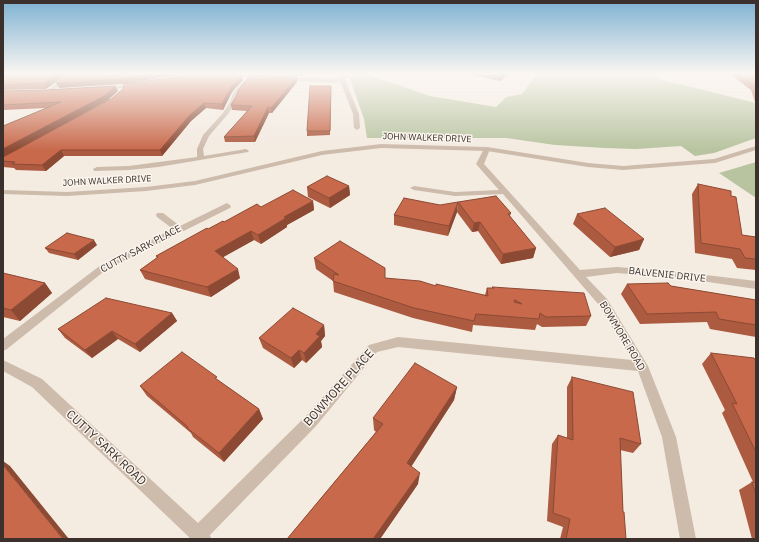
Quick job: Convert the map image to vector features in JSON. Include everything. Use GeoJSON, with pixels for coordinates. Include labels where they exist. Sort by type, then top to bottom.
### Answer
{"type":"FeatureCollection","features":[{"type":"Feature","properties":{"kind":"street"},"geometry":{"type":"LineString","coordinates":[[201,159],[200,149],[206,134],[224,114],[234,99]]}},
{"type":"Feature","properties":{"kind":"street"},"geometry":{"type":"LineString","coordinates":[[350,99],[356,114],[357,128]]}},
{"type":"Feature","properties":{"kind":"street","name":"JOHN WALKER DRIVE"},"geometry":{"type":"LineString","coordinates":[[3,192],[66,194],[146,189],[195,183],[322,153],[346,149],[402,146],[486,149],[588,165],[623,168],[715,161],[756,148]]}},
{"type":"Feature","properties":{"kind":"street","name":"BOWMORE ROAD"},"geometry":{"type":"LineString","coordinates":[[486,149],[480,164],[603,302],[642,366],[669,437],[688,539]]}},
{"type":"Feature","properties":{"kind":"street"},"geometry":{"type":"LineString","coordinates":[[97,169],[129,168],[201,159],[246,151]]}},
{"type":"Feature","properties":{"kind":"street"},"geometry":{"type":"LineString","coordinates":[[414,188],[456,194],[504,192]]}},
{"type":"Feature","properties":{"kind":"street","name":"CUTTY SARK PLACE"},"geometry":{"type":"LineString","coordinates":[[3,346],[104,266],[227,206]]}},
{"type":"Feature","properties":{"kind":"street"},"geometry":{"type":"LineString","coordinates":[[160,215],[179,229]]}},
{"type":"Feature","properties":{"kind":"street","name":"BALVENIE DRIVE"},"geometry":{"type":"LineString","coordinates":[[577,274],[617,270],[681,275],[756,285]]}},
{"type":"Feature","properties":{"kind":"street","name":"BOWMORE PLACE"},"geometry":{"type":"LineString","coordinates":[[201,537],[311,421],[373,348],[398,342],[642,366]]}},
{"type":"Feature","properties":{"kind":"street","name":"CUTTY SARK ROAD"},"geometry":{"type":"LineString","coordinates":[[3,365],[37,383],[201,537]]}},
{"type":"Feature","properties":{"kind":"green space"},"geometry":{"type":"Polygon","coordinates":[[[357,99],[450,99],[496,107],[504,99],[741,99],[756,103],[756,138],[714,153],[695,156],[681,146],[636,149],[555,145],[506,138],[367,138],[364,119],[357,99]]]}},
{"type":"Feature","properties":{"kind":"green space"},"geometry":{"type":"Polygon","coordinates":[[[756,162],[756,198],[719,173],[756,162]]]}},
{"type":"Feature","properties":{"kind":"building"},"geometry":{"type":"Polygon","coordinates":[[[3,99],[98,99],[3,149],[3,126],[61,102],[3,105],[3,99]]]}},
{"type":"Feature","properties":{"kind":"building"},"geometry":{"type":"Polygon","coordinates":[[[110,99],[224,99],[222,104],[204,103],[189,116],[160,150],[61,150],[42,165],[12,164],[15,162],[3,161],[3,157],[110,99]]]}},
{"type":"Feature","properties":{"kind":"building"},"geometry":{"type":"Polygon","coordinates":[[[235,99],[278,99],[271,108],[268,107],[254,136],[224,137],[252,106],[231,105],[235,99]]]}},
{"type":"Feature","properties":{"kind":"building"},"geometry":{"type":"Polygon","coordinates":[[[309,99],[331,99],[330,131],[307,131],[309,99]]]}},
{"type":"Feature","properties":{"kind":"building"},"geometry":{"type":"Polygon","coordinates":[[[327,176],[349,186],[329,198],[307,187],[327,176]]]}},
{"type":"Feature","properties":{"kind":"building"},"geometry":{"type":"Polygon","coordinates":[[[698,184],[731,191],[731,196],[736,197],[742,235],[756,237],[756,259],[745,258],[740,249],[701,243],[698,184]]]}},
{"type":"Feature","properties":{"kind":"building"},"geometry":{"type":"Polygon","coordinates":[[[293,190],[313,201],[284,217],[286,218],[258,235],[251,231],[215,251],[238,269],[207,287],[140,270],[158,257],[156,256],[207,228],[208,229],[223,221],[224,222],[257,204],[261,207],[293,190]]]}},
{"type":"Feature","properties":{"kind":"building"},"geometry":{"type":"Polygon","coordinates":[[[496,196],[511,213],[508,214],[536,248],[503,254],[480,222],[474,223],[458,202],[496,196]]]}},
{"type":"Feature","properties":{"kind":"building"},"geometry":{"type":"Polygon","coordinates":[[[404,198],[440,205],[458,202],[449,226],[394,215],[404,198]]]}},
{"type":"Feature","properties":{"kind":"building"},"geometry":{"type":"Polygon","coordinates":[[[605,208],[644,239],[615,247],[577,214],[605,208]]]}},
{"type":"Feature","properties":{"kind":"building"},"geometry":{"type":"Polygon","coordinates":[[[67,233],[94,240],[74,254],[45,248],[67,233]]]}},
{"type":"Feature","properties":{"kind":"building"},"geometry":{"type":"Polygon","coordinates":[[[340,241],[385,268],[385,278],[420,281],[436,286],[436,284],[488,296],[487,288],[494,288],[492,287],[584,293],[591,316],[546,317],[540,313],[539,319],[476,314],[474,321],[414,308],[333,281],[334,274],[339,275],[314,258],[340,241]]]}},
{"type":"Feature","properties":{"kind":"building"},"geometry":{"type":"Polygon","coordinates":[[[3,273],[45,283],[11,310],[3,308],[3,273]]]}},
{"type":"Feature","properties":{"kind":"building"},"geometry":{"type":"Polygon","coordinates":[[[668,283],[671,286],[756,300],[756,325],[719,319],[716,312],[647,314],[627,284],[668,283]]]}},
{"type":"Feature","properties":{"kind":"building"},"geometry":{"type":"Polygon","coordinates":[[[106,298],[172,313],[135,344],[112,331],[85,350],[58,329],[106,298]]]}},
{"type":"Feature","properties":{"kind":"building"},"geometry":{"type":"Polygon","coordinates":[[[293,308],[324,325],[316,334],[320,336],[304,353],[299,350],[291,358],[259,338],[293,308]]]}},
{"type":"Feature","properties":{"kind":"building"},"geometry":{"type":"Polygon","coordinates":[[[182,352],[217,377],[215,378],[259,409],[219,453],[187,428],[188,427],[140,386],[182,352]]]}},
{"type":"Feature","properties":{"kind":"building"},"geometry":{"type":"Polygon","coordinates":[[[711,353],[754,358],[756,361],[756,452],[732,403],[737,404],[711,353]]]}},
{"type":"Feature","properties":{"kind":"building"},"geometry":{"type":"Polygon","coordinates":[[[415,363],[457,387],[407,463],[420,473],[373,539],[287,539],[383,424],[373,418],[415,363]]]}},
{"type":"Feature","properties":{"kind":"building"},"geometry":{"type":"Polygon","coordinates":[[[572,377],[633,392],[641,444],[620,438],[623,512],[626,539],[566,539],[570,519],[553,513],[558,435],[573,440],[572,377]]]}},
{"type":"Feature","properties":{"kind":"building"},"geometry":{"type":"Polygon","coordinates":[[[3,465],[63,539],[3,539],[3,465]]]}},
{"type":"Feature","properties":{"kind":"building"},"geometry":{"type":"Polygon","coordinates":[[[752,482],[756,483],[756,495],[752,482]]]}}]}
